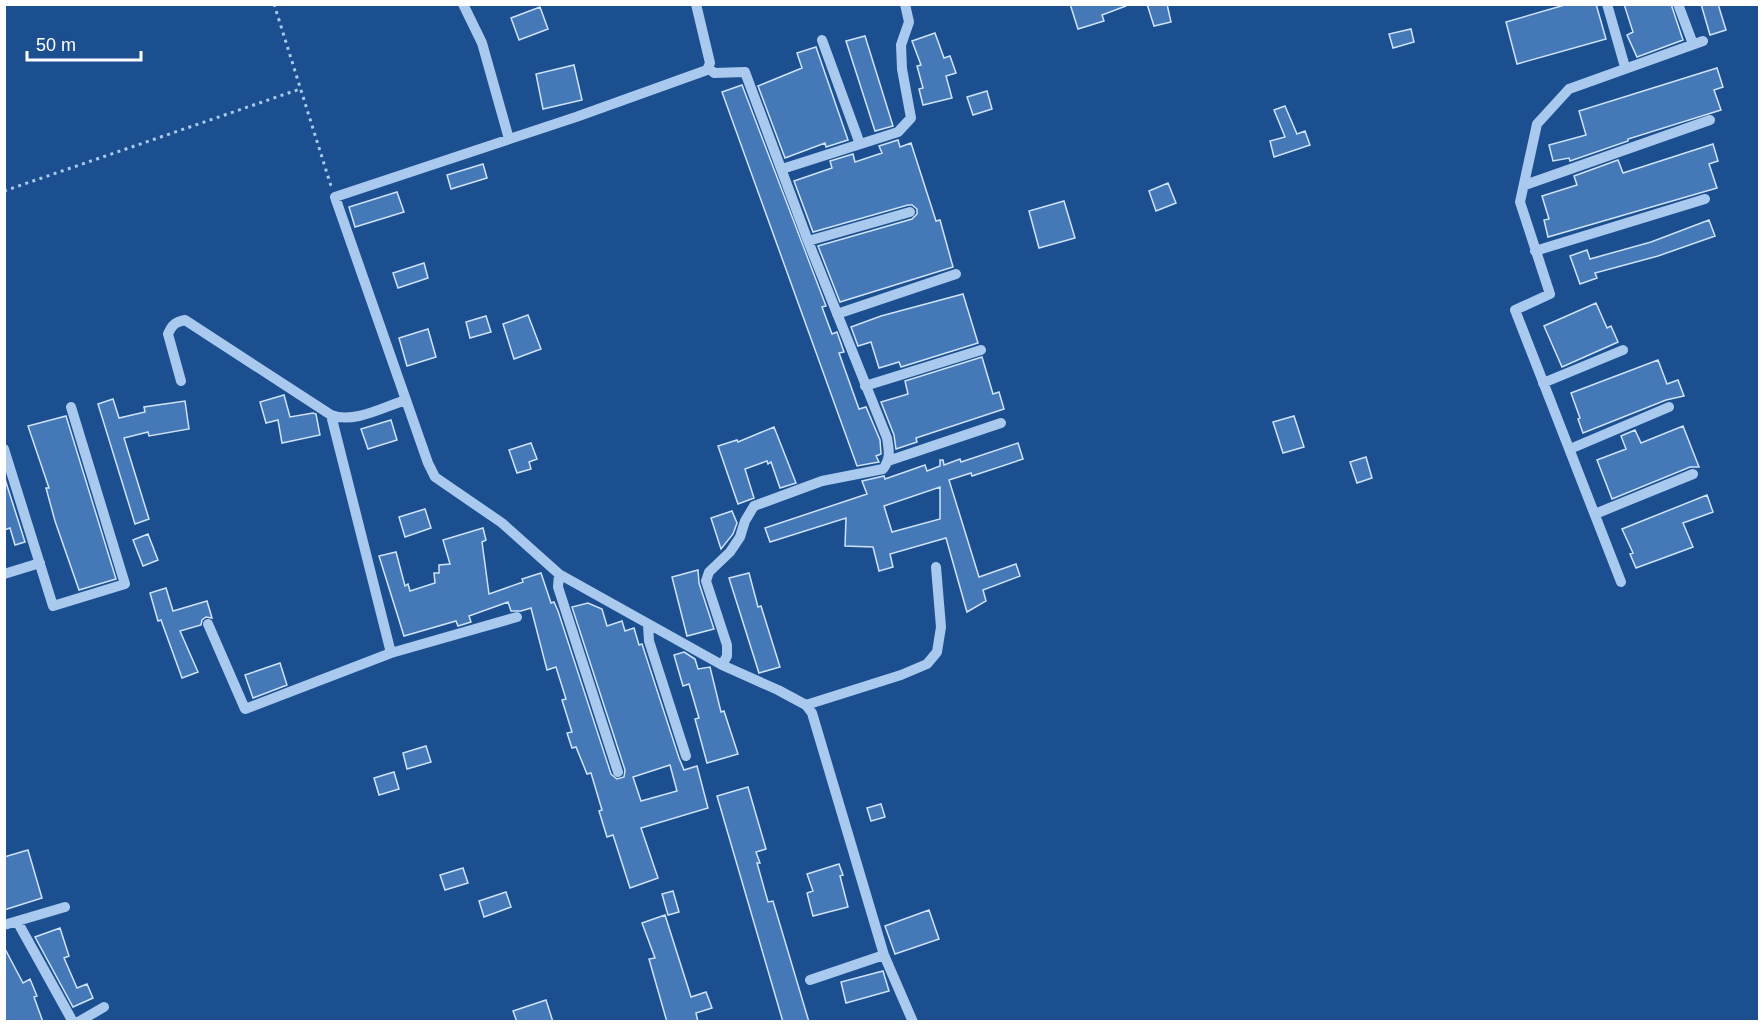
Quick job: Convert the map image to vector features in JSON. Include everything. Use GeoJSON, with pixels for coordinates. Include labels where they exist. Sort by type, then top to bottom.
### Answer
{"type":"FeatureCollection","features":[{"type":"Feature","properties":{"kind":"street"},"geometry":{"type":"LineString","coordinates":[[463,4],[482,43],[508,139]]}},
{"type":"Feature","properties":{"kind":"street"},"geometry":{"type":"LineString","coordinates":[[696,4],[707,48],[709,68],[714,73],[745,72],[808,241],[887,438],[889,450],[888,461],[883,469],[822,481],[762,502],[749,511],[740,537],[730,552],[709,572],[706,581],[727,645],[727,656],[723,665]]}},
{"type":"Feature","properties":{"kind":"street"},"geometry":{"type":"LineString","coordinates":[[782,169],[898,132],[911,118],[902,69],[901,45],[909,22],[905,4]]}},
{"type":"Feature","properties":{"kind":"street"},"geometry":{"type":"LineString","coordinates":[[1607,4],[1625,67]]}},
{"type":"Feature","properties":{"kind":"street"},"geometry":{"type":"LineString","coordinates":[[1621,582],[1515,310],[1550,294],[1520,202],[1537,124],[1569,89],[1625,67],[1698,43],[1678,4]]}},
{"type":"Feature","properties":{"kind":"street"},"geometry":{"type":"LineString","coordinates":[[822,40],[860,144]]}},
{"type":"Feature","properties":{"kind":"street"},"geometry":{"type":"LineString","coordinates":[[709,68],[576,117],[335,197],[428,464],[435,477],[502,524],[559,574],[723,665],[806,705],[815,721],[884,955],[913,1022]]}},
{"type":"Feature","properties":{"kind":"street"},"geometry":{"type":"LineString","coordinates":[[1525,185],[1710,120]]}},
{"type":"Feature","properties":{"kind":"street"},"geometry":{"type":"LineString","coordinates":[[1535,251],[1705,199]]}},
{"type":"Feature","properties":{"kind":"street"},"geometry":{"type":"LineString","coordinates":[[808,241],[910,212]]}},
{"type":"Feature","properties":{"kind":"street"},"geometry":{"type":"LineString","coordinates":[[837,314],[956,274]]}},
{"type":"Feature","properties":{"kind":"street"},"geometry":{"type":"LineString","coordinates":[[181,381],[168,334],[177,321],[185,320],[340,419],[353,418],[406,400]]}},
{"type":"Feature","properties":{"kind":"street"},"geometry":{"type":"LineString","coordinates":[[865,386],[981,350]]}},
{"type":"Feature","properties":{"kind":"street"},"geometry":{"type":"LineString","coordinates":[[1543,383],[1623,350]]}},
{"type":"Feature","properties":{"kind":"street"},"geometry":{"type":"LineString","coordinates":[[4,449],[53,606],[125,584],[70,407]]}},
{"type":"Feature","properties":{"kind":"street"},"geometry":{"type":"LineString","coordinates":[[1570,449],[1669,407]]}},
{"type":"Feature","properties":{"kind":"street"},"geometry":{"type":"LineString","coordinates":[[331,415],[391,653]]}},
{"type":"Feature","properties":{"kind":"street"},"geometry":{"type":"LineString","coordinates":[[888,461],[1001,423]]}},
{"type":"Feature","properties":{"kind":"street"},"geometry":{"type":"LineString","coordinates":[[1595,514],[1693,474]]}},
{"type":"Feature","properties":{"kind":"street"},"geometry":{"type":"LineString","coordinates":[[4,574],[40,564]]}},
{"type":"Feature","properties":{"kind":"street"},"geometry":{"type":"LineString","coordinates":[[806,705],[901,675],[927,664],[937,652],[941,627],[936,567]]}},
{"type":"Feature","properties":{"kind":"street"},"geometry":{"type":"LineString","coordinates":[[559,574],[558,588],[618,772]]}},
{"type":"Feature","properties":{"kind":"street"},"geometry":{"type":"LineString","coordinates":[[208,624],[245,709],[391,653],[517,617]]}},
{"type":"Feature","properties":{"kind":"street"},"geometry":{"type":"LineString","coordinates":[[648,625],[649,641],[686,756]]}},
{"type":"Feature","properties":{"kind":"street"},"geometry":{"type":"LineString","coordinates":[[4,925],[65,907]]}},
{"type":"Feature","properties":{"kind":"street"},"geometry":{"type":"LineString","coordinates":[[17,921],[73,1022]]}},
{"type":"Feature","properties":{"kind":"street"},"geometry":{"type":"LineString","coordinates":[[810,980],[884,955]]}},
{"type":"Feature","properties":{"kind":"street"},"geometry":{"type":"LineString","coordinates":[[78,1022],[104,1007]]}},
{"type":"Feature","properties":{"kind":"path"},"geometry":{"type":"LineString","coordinates":[[274,4],[335,197]]}},
{"type":"Feature","properties":{"kind":"path"},"geometry":{"type":"LineString","coordinates":[[4,191],[300,89]]}},
{"type":"Feature","properties":{"kind":"building"},"geometry":{"type":"Polygon","coordinates":[[[1070,4],[1126,4],[1126,6],[1102,15],[1104,21],[1078,29],[1070,4]]]}},
{"type":"Feature","properties":{"kind":"building"},"geometry":{"type":"Polygon","coordinates":[[[1147,4],[1167,4],[1171,22],[1154,26],[1147,4]]]}},
{"type":"Feature","properties":{"kind":"building"},"geometry":{"type":"Polygon","coordinates":[[[1568,4],[1596,4],[1606,39],[1517,64],[1506,22],[1568,4]]]}},
{"type":"Feature","properties":{"kind":"building"},"geometry":{"type":"Polygon","coordinates":[[[1624,4],[1671,4],[1683,40],[1637,57],[1627,35],[1633,32],[1624,4]]]}},
{"type":"Feature","properties":{"kind":"building"},"geometry":{"type":"Polygon","coordinates":[[[1701,4],[1718,4],[1726,30],[1710,35],[1701,4]]]}},
{"type":"Feature","properties":{"kind":"building"},"geometry":{"type":"Polygon","coordinates":[[[540,7],[548,29],[519,40],[511,18],[540,7]]]}},
{"type":"Feature","properties":{"kind":"building"},"geometry":{"type":"Polygon","coordinates":[[[1411,29],[1414,42],[1393,48],[1389,34],[1411,29]]]}},
{"type":"Feature","properties":{"kind":"building"},"geometry":{"type":"Polygon","coordinates":[[[935,33],[944,58],[950,56],[956,73],[946,76],[952,98],[923,105],[919,89],[923,88],[917,66],[921,65],[912,41],[935,33]]]}},
{"type":"Feature","properties":{"kind":"building"},"geometry":{"type":"Polygon","coordinates":[[[865,36],[893,126],[875,131],[846,41],[865,36]]]}},
{"type":"Feature","properties":{"kind":"building"},"geometry":{"type":"Polygon","coordinates":[[[816,47],[848,140],[826,147],[825,143],[785,158],[758,86],[802,68],[797,53],[816,47]]]}},
{"type":"Feature","properties":{"kind":"building"},"geometry":{"type":"Polygon","coordinates":[[[574,65],[582,100],[543,109],[536,74],[574,65]]]}},
{"type":"Feature","properties":{"kind":"building"},"geometry":{"type":"Polygon","coordinates":[[[1717,68],[1723,87],[1714,90],[1721,110],[1628,139],[1628,141],[1570,161],[1569,158],[1553,161],[1549,145],[1586,135],[1579,111],[1717,68]]]}},
{"type":"Feature","properties":{"kind":"building"},"geometry":{"type":"Polygon","coordinates":[[[742,85],[826,306],[822,307],[832,334],[837,332],[844,352],[839,353],[859,409],[866,407],[880,440],[881,454],[876,456],[879,462],[857,466],[722,92],[742,85]]]}},
{"type":"Feature","properties":{"kind":"building"},"geometry":{"type":"Polygon","coordinates":[[[987,91],[992,109],[973,115],[967,97],[987,91]]]}},
{"type":"Feature","properties":{"kind":"building"},"geometry":{"type":"Polygon","coordinates":[[[1285,106],[1297,134],[1305,131],[1310,145],[1274,157],[1270,141],[1285,137],[1274,110],[1285,106]]]}},
{"type":"Feature","properties":{"kind":"building"},"geometry":{"type":"Polygon","coordinates":[[[898,140],[900,147],[911,143],[936,221],[940,220],[953,267],[840,302],[818,246],[912,219],[917,214],[917,209],[908,205],[813,232],[794,181],[832,168],[830,161],[853,154],[855,162],[882,153],[879,146],[898,140]]]}},
{"type":"Feature","properties":{"kind":"building"},"geometry":{"type":"Polygon","coordinates":[[[1713,144],[1718,161],[1709,164],[1717,188],[1548,237],[1544,220],[1549,219],[1542,196],[1577,185],[1574,176],[1618,160],[1623,173],[1713,144]]]}},
{"type":"Feature","properties":{"kind":"building"},"geometry":{"type":"Polygon","coordinates":[[[483,164],[487,178],[451,189],[447,175],[483,164]]]}},
{"type":"Feature","properties":{"kind":"building"},"geometry":{"type":"Polygon","coordinates":[[[1168,183],[1176,203],[1156,211],[1149,191],[1168,183]]]}},
{"type":"Feature","properties":{"kind":"building"},"geometry":{"type":"Polygon","coordinates":[[[397,192],[404,212],[355,227],[349,207],[397,192]]]}},
{"type":"Feature","properties":{"kind":"building"},"geometry":{"type":"Polygon","coordinates":[[[1064,201],[1075,238],[1039,248],[1029,211],[1064,201]]]}},
{"type":"Feature","properties":{"kind":"building"},"geometry":{"type":"Polygon","coordinates":[[[1709,220],[1715,236],[1658,256],[1595,273],[1597,278],[1580,284],[1570,256],[1587,250],[1590,259],[1651,242],[1709,220]]]}},
{"type":"Feature","properties":{"kind":"building"},"geometry":{"type":"Polygon","coordinates":[[[424,263],[428,278],[398,288],[393,273],[424,263]]]}},
{"type":"Feature","properties":{"kind":"building"},"geometry":{"type":"Polygon","coordinates":[[[963,294],[978,343],[901,367],[899,362],[879,368],[871,342],[858,346],[851,327],[881,316],[963,294]]]}},
{"type":"Feature","properties":{"kind":"building"},"geometry":{"type":"Polygon","coordinates":[[[1596,303],[1607,328],[1611,326],[1618,342],[1562,367],[1544,326],[1596,303]]]}},
{"type":"Feature","properties":{"kind":"building"},"geometry":{"type":"Polygon","coordinates":[[[528,315],[541,349],[514,359],[503,324],[528,315]]]}},
{"type":"Feature","properties":{"kind":"building"},"geometry":{"type":"Polygon","coordinates":[[[486,316],[491,332],[470,338],[466,322],[486,316]]]}},
{"type":"Feature","properties":{"kind":"building"},"geometry":{"type":"Polygon","coordinates":[[[428,329],[436,357],[407,366],[399,338],[428,329]]]}},
{"type":"Feature","properties":{"kind":"building"},"geometry":{"type":"Polygon","coordinates":[[[982,357],[993,394],[999,392],[1004,409],[916,438],[917,442],[896,449],[894,435],[881,402],[908,394],[905,381],[982,357]]]}},
{"type":"Feature","properties":{"kind":"building"},"geometry":{"type":"Polygon","coordinates":[[[1658,360],[1667,384],[1678,380],[1684,396],[1666,400],[1583,433],[1571,393],[1658,360]]]}},
{"type":"Feature","properties":{"kind":"building"},"geometry":{"type":"Polygon","coordinates":[[[284,395],[290,417],[316,414],[320,435],[282,443],[278,420],[266,423],[260,402],[284,395]]]}},
{"type":"Feature","properties":{"kind":"building"},"geometry":{"type":"Polygon","coordinates":[[[113,399],[119,418],[145,412],[144,407],[185,401],[189,429],[149,436],[148,432],[124,438],[149,519],[135,524],[98,404],[113,399]]]}},
{"type":"Feature","properties":{"kind":"building"},"geometry":{"type":"Polygon","coordinates":[[[66,416],[116,579],[79,590],[55,521],[46,488],[49,488],[28,426],[66,416]]]}},
{"type":"Feature","properties":{"kind":"building"},"geometry":{"type":"Polygon","coordinates":[[[1294,416],[1304,447],[1283,453],[1273,422],[1294,416]]]}},
{"type":"Feature","properties":{"kind":"building"},"geometry":{"type":"Polygon","coordinates":[[[391,420],[397,440],[368,449],[361,429],[391,420]]]}},
{"type":"Feature","properties":{"kind":"building"},"geometry":{"type":"Polygon","coordinates":[[[1683,426],[1699,467],[1690,467],[1612,499],[1597,460],[1626,449],[1621,436],[1635,430],[1641,443],[1683,426]]]}},
{"type":"Feature","properties":{"kind":"building"},"geometry":{"type":"Polygon","coordinates":[[[774,427],[796,483],[780,488],[771,462],[768,464],[767,461],[745,469],[754,498],[738,504],[718,446],[737,440],[738,442],[774,427]]]}},
{"type":"Feature","properties":{"kind":"building"},"geometry":{"type":"Polygon","coordinates":[[[531,443],[537,459],[529,462],[531,469],[517,473],[509,450],[531,443]]]}},
{"type":"Feature","properties":{"kind":"building"},"geometry":{"type":"Polygon","coordinates":[[[1018,443],[1023,459],[972,476],[971,473],[949,480],[979,577],[1016,564],[1020,576],[983,590],[986,601],[967,612],[946,538],[890,554],[893,567],[879,571],[873,547],[845,546],[846,518],[770,542],[765,528],[867,494],[862,481],[884,476],[885,479],[925,465],[927,471],[940,466],[940,460],[943,460],[944,465],[960,459],[961,462],[1018,443]],[[940,487],[884,506],[892,532],[940,519],[940,487]]]}},
{"type":"Feature","properties":{"kind":"building"},"geometry":{"type":"Polygon","coordinates":[[[1366,457],[1372,478],[1357,483],[1350,462],[1366,457]]]}},
{"type":"Feature","properties":{"kind":"building"},"geometry":{"type":"Polygon","coordinates":[[[4,476],[25,542],[15,545],[10,528],[4,530],[4,476]]]}},
{"type":"Feature","properties":{"kind":"building"},"geometry":{"type":"Polygon","coordinates":[[[1707,495],[1713,512],[1683,523],[1693,547],[1636,568],[1630,554],[1633,553],[1622,529],[1707,495]]]}},
{"type":"Feature","properties":{"kind":"building"},"geometry":{"type":"Polygon","coordinates":[[[425,509],[431,528],[405,537],[399,517],[425,509]]]}},
{"type":"Feature","properties":{"kind":"building"},"geometry":{"type":"Polygon","coordinates":[[[732,511],[737,523],[733,534],[721,549],[711,518],[732,511]]]}},
{"type":"Feature","properties":{"kind":"building"},"geometry":{"type":"Polygon","coordinates":[[[483,528],[486,540],[482,542],[489,594],[541,573],[551,603],[554,602],[558,611],[611,774],[617,779],[624,777],[625,770],[572,607],[588,603],[602,609],[607,626],[622,621],[625,631],[634,628],[639,645],[642,644],[679,758],[684,770],[697,766],[708,808],[641,828],[658,878],[630,888],[613,835],[607,837],[591,773],[587,774],[576,747],[572,748],[567,733],[572,732],[562,700],[566,699],[556,667],[547,670],[531,608],[511,611],[508,602],[469,616],[471,622],[458,626],[456,621],[404,636],[379,556],[396,552],[405,586],[408,584],[410,591],[435,583],[434,573],[439,573],[439,565],[450,564],[443,540],[483,528]],[[670,765],[633,777],[641,801],[677,791],[670,765]]]}},
{"type":"Feature","properties":{"kind":"building"},"geometry":{"type":"Polygon","coordinates":[[[148,534],[158,560],[143,566],[133,540],[148,534]]]}},
{"type":"Feature","properties":{"kind":"building"},"geometry":{"type":"Polygon","coordinates":[[[698,570],[699,583],[714,629],[687,636],[672,577],[698,570]]]}},
{"type":"Feature","properties":{"kind":"building"},"geometry":{"type":"Polygon","coordinates":[[[749,573],[758,607],[761,606],[780,667],[759,673],[729,578],[749,573]]]}},
{"type":"Feature","properties":{"kind":"building"},"geometry":{"type":"Polygon","coordinates":[[[166,588],[173,611],[207,601],[212,618],[206,617],[202,620],[201,625],[180,631],[198,672],[182,678],[161,620],[158,621],[150,593],[166,588]]]}},
{"type":"Feature","properties":{"kind":"building"},"geometry":{"type":"Polygon","coordinates":[[[684,652],[695,659],[698,669],[710,667],[721,712],[724,711],[738,754],[707,763],[695,719],[699,718],[689,684],[683,686],[674,655],[684,652]]]}},
{"type":"Feature","properties":{"kind":"building"},"geometry":{"type":"Polygon","coordinates":[[[280,663],[287,685],[253,698],[245,675],[280,663]]]}},
{"type":"Feature","properties":{"kind":"building"},"geometry":{"type":"Polygon","coordinates":[[[426,746],[431,762],[407,769],[403,753],[426,746]]]}},
{"type":"Feature","properties":{"kind":"building"},"geometry":{"type":"Polygon","coordinates":[[[394,772],[399,789],[379,795],[374,778],[394,772]]]}},
{"type":"Feature","properties":{"kind":"building"},"geometry":{"type":"Polygon","coordinates":[[[748,787],[766,849],[756,852],[760,863],[757,863],[768,902],[773,901],[809,1022],[783,1022],[717,796],[748,787]]]}},
{"type":"Feature","properties":{"kind":"building"},"geometry":{"type":"Polygon","coordinates":[[[881,804],[885,817],[871,821],[867,808],[881,804]]]}},
{"type":"Feature","properties":{"kind":"building"},"geometry":{"type":"Polygon","coordinates":[[[28,850],[42,898],[4,910],[4,857],[28,850]]]}},
{"type":"Feature","properties":{"kind":"building"},"geometry":{"type":"Polygon","coordinates":[[[839,864],[848,907],[813,916],[807,893],[813,891],[807,874],[839,864]]]}},
{"type":"Feature","properties":{"kind":"building"},"geometry":{"type":"Polygon","coordinates":[[[463,868],[468,883],[445,890],[440,875],[463,868]]]}},
{"type":"Feature","properties":{"kind":"building"},"geometry":{"type":"Polygon","coordinates":[[[673,891],[679,912],[668,915],[662,894],[673,891]]]}},
{"type":"Feature","properties":{"kind":"building"},"geometry":{"type":"Polygon","coordinates":[[[506,892],[511,907],[484,917],[479,901],[506,892]]]}},
{"type":"Feature","properties":{"kind":"building"},"geometry":{"type":"Polygon","coordinates":[[[929,910],[939,939],[895,954],[885,926],[929,910]]]}},
{"type":"Feature","properties":{"kind":"building"},"geometry":{"type":"Polygon","coordinates":[[[665,915],[691,997],[706,992],[712,1008],[696,1013],[698,1022],[667,1022],[649,959],[655,958],[642,923],[665,915]]]}},
{"type":"Feature","properties":{"kind":"building"},"geometry":{"type":"Polygon","coordinates":[[[60,928],[69,956],[64,958],[77,988],[87,984],[93,998],[73,1007],[35,937],[60,928]]]}},
{"type":"Feature","properties":{"kind":"building"},"geometry":{"type":"Polygon","coordinates":[[[4,947],[23,983],[30,979],[43,1022],[4,1022],[4,947]]]}},
{"type":"Feature","properties":{"kind":"building"},"geometry":{"type":"Polygon","coordinates":[[[883,971],[889,991],[846,1003],[841,982],[883,971]]]}},
{"type":"Feature","properties":{"kind":"building"},"geometry":{"type":"Polygon","coordinates":[[[546,1000],[553,1022],[517,1022],[513,1011],[546,1000]]]}}]}
